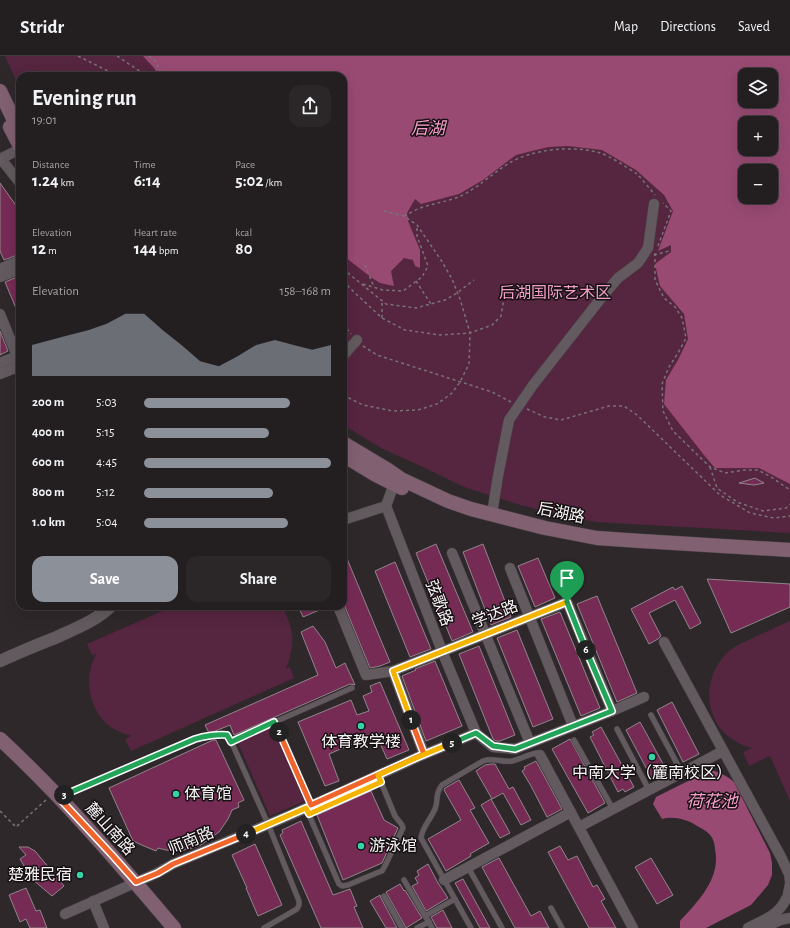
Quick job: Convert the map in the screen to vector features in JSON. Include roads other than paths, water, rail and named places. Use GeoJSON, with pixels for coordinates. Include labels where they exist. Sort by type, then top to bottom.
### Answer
{"type":"FeatureCollection","features":[{"type":"Feature","properties":{"kind":"main road"},"geometry":{"type":"LineString","coordinates":[[0,91],[16,125]]}},
{"type":"Feature","properties":{"kind":"main road"},"geometry":{"type":"LineString","coordinates":[[0,106],[16,139]]}},
{"type":"Feature","properties":{"kind":"main road","name":"后湖路"},"geometry":{"type":"LineString","coordinates":[[347,445],[401,479],[448,501],[471,509],[545,528],[597,538],[790,550]]}},
{"type":"Feature","properties":{"kind":"main road","name":"后湖路"},"geometry":{"type":"LineString","coordinates":[[347,457],[410,493],[449,510],[471,517],[549,535],[609,546],[790,556]]}},
{"type":"Feature","properties":{"kind":"main road","name":"麓山南路"},"geometry":{"type":"LineString","coordinates":[[0,738],[26,762],[55,797]]}},
{"type":"Feature","properties":{"kind":"main road","name":"麓山南路"},"geometry":{"type":"LineString","coordinates":[[0,748],[55,797],[112,855],[166,928]]}},
{"type":"Feature","properties":{"kind":"main road","name":"麓山南路"},"geometry":{"type":"LineString","coordinates":[[132,884],[174,928]]}},
{"type":"Feature","properties":{"kind":"street"},"geometry":{"type":"LineString","coordinates":[[16,149],[0,159],[16,178]]}},
{"type":"Feature","properties":{"kind":"street"},"geometry":{"type":"LineString","coordinates":[[492,514],[509,420],[532,385],[602,297],[618,278],[638,263],[648,248],[654,204]]}},
{"type":"Feature","properties":{"kind":"street"},"geometry":{"type":"LineString","coordinates":[[0,269],[16,262]]}},
{"type":"Feature","properties":{"kind":"street"},"geometry":{"type":"LineString","coordinates":[[0,277],[16,271]]}},
{"type":"Feature","properties":{"kind":"street"},"geometry":{"type":"LineString","coordinates":[[0,314],[16,352]]}},
{"type":"Feature","properties":{"kind":"street"},"geometry":{"type":"LineString","coordinates":[[347,351],[357,340]]}},
{"type":"Feature","properties":{"kind":"street"},"geometry":{"type":"LineString","coordinates":[[0,363],[16,360]]}},
{"type":"Feature","properties":{"kind":"street"},"geometry":{"type":"LineString","coordinates":[[0,374],[16,361]]}},
{"type":"Feature","properties":{"kind":"street"},"geometry":{"type":"LineString","coordinates":[[347,519],[386,506],[394,484]]}},
{"type":"Feature","properties":{"kind":"street","name":"弦歌路"},"geometry":{"type":"LineString","coordinates":[[386,506],[442,651],[476,733]]}},
{"type":"Feature","properties":{"kind":"street"},"geometry":{"type":"LineString","coordinates":[[452,553],[530,743]]}},
{"type":"Feature","properties":{"kind":"street"},"geometry":{"type":"LineString","coordinates":[[510,568],[573,726]]}},
{"type":"Feature","properties":{"kind":"street","name":"学达路"},"geometry":{"type":"LineString","coordinates":[[340,610],[366,675],[393,671],[567,602],[612,711]]}},
{"type":"Feature","properties":{"kind":"street"},"geometry":{"type":"LineString","coordinates":[[0,656],[81,621],[100,610]]}},
{"type":"Feature","properties":{"kind":"street"},"geometry":{"type":"LineString","coordinates":[[0,660],[78,627],[98,617],[107,610]]}},
{"type":"Feature","properties":{"kind":"street"},"geometry":{"type":"LineString","coordinates":[[664,642],[782,856],[789,874],[789,890],[785,905],[786,910],[790,914]]}},
{"type":"Feature","properties":{"kind":"street"},"geometry":{"type":"LineString","coordinates":[[393,671],[421,756]]}},
{"type":"Feature","properties":{"kind":"street"},"geometry":{"type":"LineString","coordinates":[[476,733],[493,746],[515,749],[644,697]]}},
{"type":"Feature","properties":{"kind":"street","name":"师南路"},"geometry":{"type":"LineString","coordinates":[[65,914],[158,873],[173,864],[379,779],[421,756],[476,733]]}},
{"type":"Feature","properties":{"kind":"street"},"geometry":{"type":"LineString","coordinates":[[579,827],[724,751]]}},
{"type":"Feature","properties":{"kind":"street"},"geometry":{"type":"LineString","coordinates":[[540,755],[633,928]]}},
{"type":"Feature","properties":{"kind":"street"},"geometry":{"type":"LineString","coordinates":[[444,880],[570,812]]}},
{"type":"Feature","properties":{"kind":"street"},"geometry":{"type":"LineString","coordinates":[[748,928],[777,912],[782,907],[789,890]]}},
{"type":"Feature","properties":{"kind":"street"},"geometry":{"type":"LineString","coordinates":[[93,901],[104,928]]}},
{"type":"Feature","properties":{"kind":"street"},"geometry":{"type":"LineString","coordinates":[[764,928],[780,920],[790,918]]}},
{"type":"Feature","properties":{"kind":"lane"},"geometry":{"type":"LineString","coordinates":[[231,742],[352,688]]}},
{"type":"Feature","properties":{"kind":"lane"},"geometry":{"type":"LineString","coordinates":[[651,715],[682,773]]}},
{"type":"Feature","properties":{"kind":"lane"},"geometry":{"type":"LineString","coordinates":[[274,722],[339,884],[342,886],[382,871],[403,828],[395,816],[379,779]]}},
{"type":"Feature","properties":{"kind":"lane"},"geometry":{"type":"LineString","coordinates":[[617,729],[649,790]]}},
{"type":"Feature","properties":{"kind":"lane"},"geometry":{"type":"LineString","coordinates":[[55,797],[200,737],[227,735],[268,824],[299,901],[297,908],[264,928]]}},
{"type":"Feature","properties":{"kind":"lane"},"geometry":{"type":"LineString","coordinates":[[574,740],[613,809]]}},
{"type":"Feature","properties":{"kind":"lane"},"geometry":{"type":"LineString","coordinates":[[472,928],[421,838],[421,833],[436,809],[438,790],[442,785],[488,759],[512,761],[531,753],[537,753],[540,755]]}},
{"type":"Feature","properties":{"kind":"lane"},"geometry":{"type":"LineString","coordinates":[[468,867],[502,928]]}},
{"type":"Feature","properties":{"kind":"lane"},"geometry":{"type":"LineString","coordinates":[[404,880],[432,928]]}},
{"type":"Feature","properties":{"kind":"lane"},"geometry":{"type":"LineString","coordinates":[[384,896],[402,928]]}},
{"type":"Feature","properties":{"kind":"lane"},"geometry":{"type":"LineString","coordinates":[[426,916],[455,899]]}},
{"type":"Feature","properties":{"kind":"lane"},"geometry":{"type":"LineString","coordinates":[[551,908],[562,928]]}},
{"type":"Feature","properties":{"kind":"lane"},"geometry":{"type":"LineString","coordinates":[[417,928],[429,922]]}},
{"type":"Feature","properties":{"kind":"water","name":"后湖"},"geometry":{"type":"Polygon","coordinates":[[[143,56],[790,56],[790,484],[759,468],[715,468],[664,404],[666,380],[688,339],[684,314],[660,286],[655,264],[671,252],[671,245],[658,251],[673,211],[664,195],[636,170],[602,150],[568,146],[548,147],[516,155],[483,180],[459,194],[421,204],[415,199],[407,213],[408,221],[420,250],[420,268],[415,266],[413,260],[404,258],[391,271],[394,286],[380,283],[347,259],[347,72],[156,72],[143,56]]]}},
{"type":"Feature","properties":{"kind":"water","name":"荷花池"},"geometry":{"type":"Polygon","coordinates":[[[710,770],[728,777],[734,782],[770,853],[772,875],[768,885],[751,905],[706,928],[680,928],[680,921],[701,897],[711,880],[715,870],[715,845],[709,834],[693,824],[675,818],[662,819],[653,804],[656,797],[710,770]]]}},
{"type":"Feature","properties":{"kind":"place","name":"体育教学楼"},"geometry":{"type":"Point","coordinates":[361,726]}},
{"type":"Feature","properties":{"kind":"place","name":"中南大学（麓南校区）"},"geometry":{"type":"Point","coordinates":[652,757]}},
{"type":"Feature","properties":{"kind":"place","name":"体育馆"},"geometry":{"type":"Point","coordinates":[176,794]}},
{"type":"Feature","properties":{"kind":"place","name":"游泳馆"},"geometry":{"type":"Point","coordinates":[361,846]}},
{"type":"Feature","properties":{"kind":"place","name":"楚雅民宿"},"geometry":{"type":"Point","coordinates":[80,875]}},
{"type":"Feature","properties":{"kind":"park label","name":"后湖国际艺术区"},"geometry":{"type":"Point","coordinates":[555,293]}}]}
